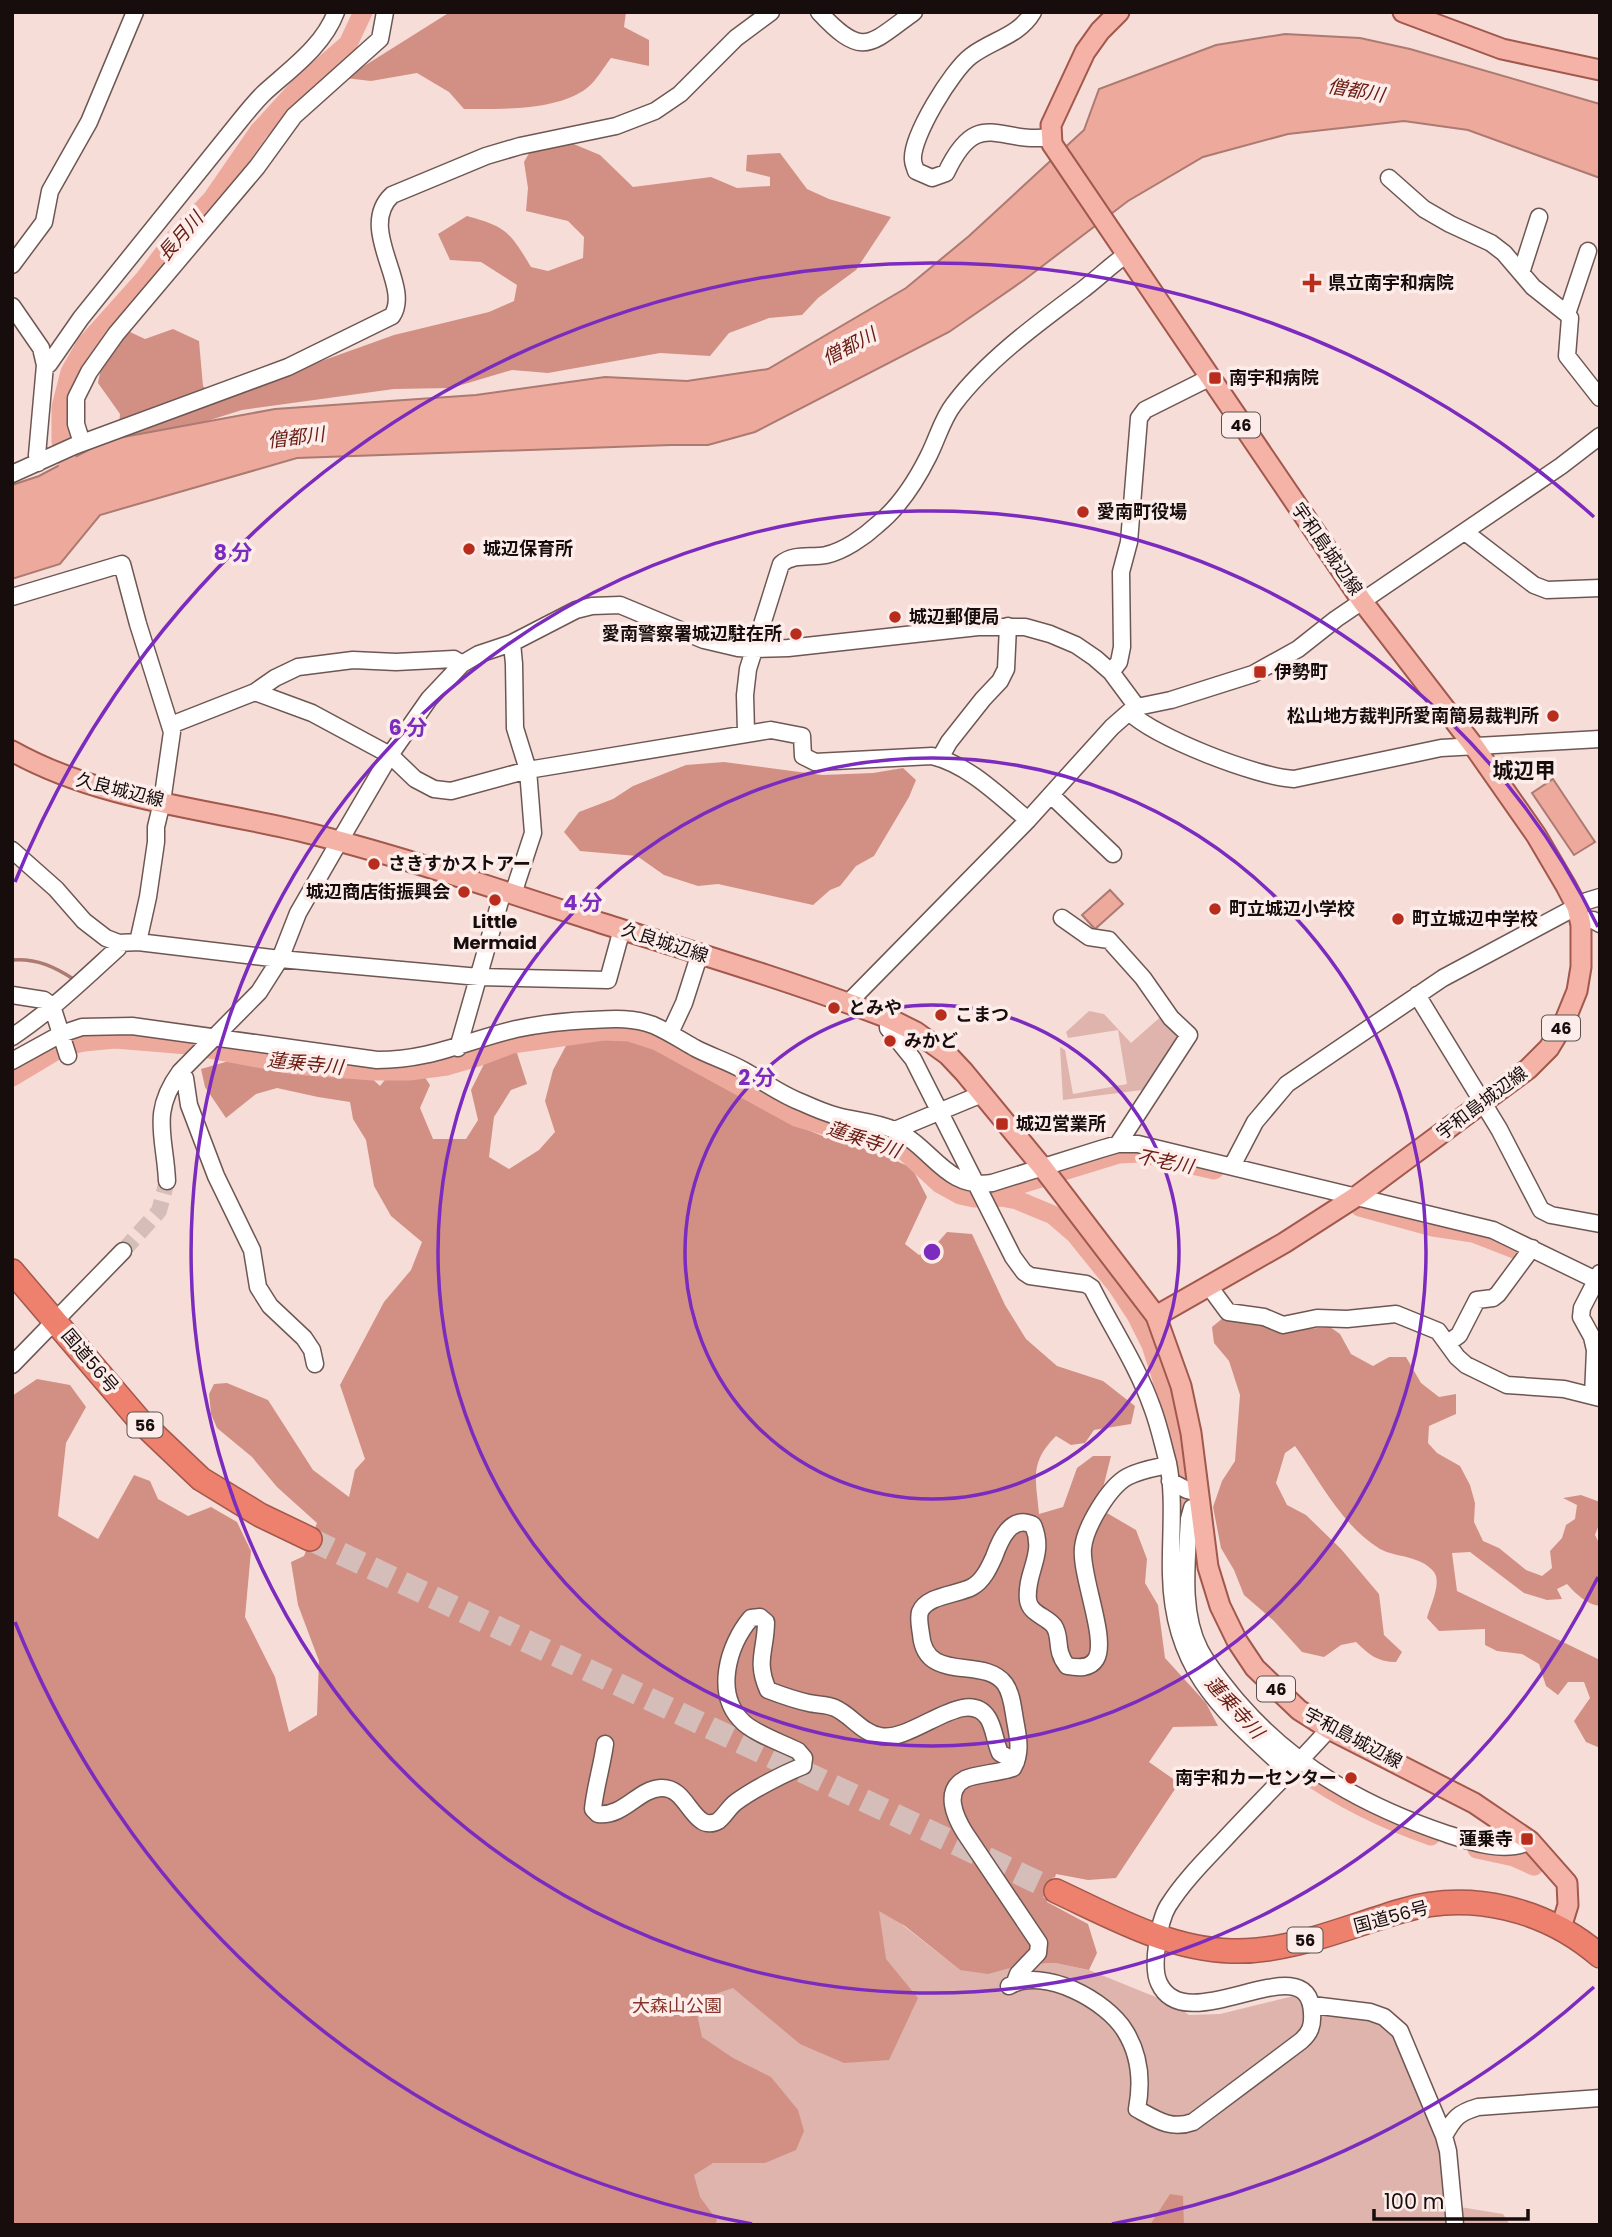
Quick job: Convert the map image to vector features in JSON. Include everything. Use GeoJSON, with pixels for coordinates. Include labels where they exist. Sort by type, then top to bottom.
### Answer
{"type":"FeatureCollection","features":[{"type":"Feature","properties":{"kind":"highway","name":"国道56号"},"geometry":{"type":"LineString","coordinates":[[12,1271],[140,1421],[201,1479],[260,1515],[310,1539]]}},
{"type":"Feature","properties":{"kind":"highway","name":"国道56号"},"geometry":{"type":"LineString","coordinates":[[1056,1891],[1159,1937],[1190,1947],[1232,1951],[1277,1948],[1327,1935],[1404,1909],[1446,1903],[1492,1905],[1525,1912],[1558,1926],[1600,1956]]}},
{"type":"Feature","properties":{"kind":"main road"},"geometry":{"type":"LineString","coordinates":[[1051,141],[1051,125],[1085,52],[1100,31],[1119,12]]}},
{"type":"Feature","properties":{"kind":"main road"},"geometry":{"type":"LineString","coordinates":[[1404,12],[1502,49],[1600,70]]}},
{"type":"Feature","properties":{"kind":"main road","name":"宇和島城辺線"},"geometry":{"type":"LineString","coordinates":[[1051,141],[1362,601],[1473,745],[1536,835],[1578,913],[1581,967],[1577,991],[1564,1023],[1549,1048],[1528,1069],[1357,1196],[1284,1243],[1156,1316],[1181,1386],[1191,1433],[1208,1567],[1220,1606],[1237,1642],[1255,1668],[1299,1710],[1329,1729],[1475,1803],[1530,1842],[1567,1883],[1568,1905],[1558,1926]]}},
{"type":"Feature","properties":{"kind":"main road","name":"久良城辺線"},"geometry":{"type":"LineString","coordinates":[[12,751],[46,769],[72,778],[162,802],[339,842],[508,893],[700,953],[888,1018],[916,1032],[948,1055],[1043,1168],[1156,1316]]}},
{"type":"Feature","properties":{"kind":"street"},"geometry":{"type":"LineString","coordinates":[[12,265],[44,222],[50,191],[89,122],[135,12]]}},
{"type":"Feature","properties":{"kind":"street"},"geometry":{"type":"LineString","coordinates":[[45,365],[56,357],[90,307],[245,114],[314,47],[332,23],[336,12]]}},
{"type":"Feature","properties":{"kind":"street"},"geometry":{"type":"LineString","coordinates":[[78,445],[76,398],[89,372],[116,334],[257,167],[294,116],[380,39],[385,12]]}},
{"type":"Feature","properties":{"kind":"street"},"geometry":{"type":"LineString","coordinates":[[12,474],[78,445],[288,367],[392,316],[398,300],[380,221],[383,204],[392,195],[486,156],[520,146],[617,126],[655,111],[680,93],[736,38],[771,12]]}},
{"type":"Feature","properties":{"kind":"street"},"geometry":{"type":"LineString","coordinates":[[820,12],[847,38],[874,42],[914,12]]}},
{"type":"Feature","properties":{"kind":"street"},"geometry":{"type":"LineString","coordinates":[[1033,12],[1027,22],[1009,36],[970,57],[944,88],[916,141],[912,160],[916,171],[932,178],[946,173],[960,146],[972,137],[987,132],[1051,141]]}},
{"type":"Feature","properties":{"kind":"street"},"geometry":{"type":"LineString","coordinates":[[1389,178],[1424,209],[1491,243],[1504,253],[1533,287],[1567,314],[1570,318],[1567,356],[1600,398]]}},
{"type":"Feature","properties":{"kind":"street"},"geometry":{"type":"LineString","coordinates":[[1521,273],[1539,217]]}},
{"type":"Feature","properties":{"kind":"street"},"geometry":{"type":"LineString","coordinates":[[746,732],[746,695],[753,649],[780,564],[787,559],[827,555],[877,526],[914,481],[928,459],[952,407],[971,384],[1124,251]]}},
{"type":"Feature","properties":{"kind":"street"},"geometry":{"type":"LineString","coordinates":[[1567,314],[1588,251]]}},
{"type":"Feature","properties":{"kind":"street"},"geometry":{"type":"LineString","coordinates":[[12,306],[41,348],[45,365],[37,455],[41,462]]}},
{"type":"Feature","properties":{"kind":"street"},"geometry":{"type":"LineString","coordinates":[[1111,672],[1119,662],[1122,648],[1121,572],[1129,542],[1139,418],[1145,410],[1209,378]]}},
{"type":"Feature","properties":{"kind":"street"},"geometry":{"type":"LineString","coordinates":[[848,1003],[1028,820],[1112,727],[1133,710],[1253,674],[1298,649],[1362,601],[1561,466],[1600,436]]}},
{"type":"Feature","properties":{"kind":"street"},"geometry":{"type":"LineString","coordinates":[[1465,532],[1534,585],[1547,590],[1600,589]]}},
{"type":"Feature","properties":{"kind":"street"},"geometry":{"type":"LineString","coordinates":[[12,597],[122,564],[138,624],[171,725],[170,749],[156,827],[148,897],[138,942]]}},
{"type":"Feature","properties":{"kind":"street"},"geometry":{"type":"LineString","coordinates":[[167,1181],[161,1125],[162,1105],[169,1087],[180,1072],[259,992],[280,959],[298,913],[339,842],[390,755],[429,699],[462,664],[479,654],[512,643],[576,610],[606,604],[620,605],[704,640],[753,649],[788,648],[978,627],[1008,626],[1037,630],[1076,645],[1111,672],[1133,710],[1153,731],[1213,756],[1279,778],[1294,779],[1441,748],[1600,739]]}},
{"type":"Feature","properties":{"kind":"street"},"geometry":{"type":"LineString","coordinates":[[940,758],[966,720],[1000,681],[1006,669],[1008,626]]}},
{"type":"Feature","properties":{"kind":"street"},"geometry":{"type":"LineString","coordinates":[[458,1048],[508,893],[533,834],[528,770],[515,728],[512,643]]}},
{"type":"Feature","properties":{"kind":"street"},"geometry":{"type":"LineString","coordinates":[[171,725],[255,692],[286,671],[313,663],[454,659],[462,664]]}},
{"type":"Feature","properties":{"kind":"street"},"geometry":{"type":"LineString","coordinates":[[255,692],[312,713],[390,755],[415,779],[434,789],[451,791],[528,770],[771,730],[802,736],[803,756],[815,762],[940,758],[976,777],[1028,820]]}},
{"type":"Feature","properties":{"kind":"street"},"geometry":{"type":"LineString","coordinates":[[1051,794],[1113,854]]}},
{"type":"Feature","properties":{"kind":"street"},"geometry":{"type":"LineString","coordinates":[[12,850],[56,889],[84,921],[106,938],[118,943],[138,942],[280,959],[479,977],[608,980],[622,929]]}},
{"type":"Feature","properties":{"kind":"street"},"geometry":{"type":"LineString","coordinates":[[1232,1166],[1255,1122],[1287,1084],[1443,978],[1578,913],[1600,897]]}},
{"type":"Feature","properties":{"kind":"street"},"geometry":{"type":"LineString","coordinates":[[1578,913],[1600,923]]}},
{"type":"Feature","properties":{"kind":"street"},"geometry":{"type":"LineString","coordinates":[[1062,918],[1089,937],[1109,940],[1143,978],[1171,1018],[1189,1035],[1118,1144]]}},
{"type":"Feature","properties":{"kind":"street"},"geometry":{"type":"LineString","coordinates":[[12,1037],[36,1021],[83,981],[118,948],[118,943]]}},
{"type":"Feature","properties":{"kind":"street"},"geometry":{"type":"LineString","coordinates":[[670,1033],[684,1003],[700,953]]}},
{"type":"Feature","properties":{"kind":"street"},"geometry":{"type":"LineString","coordinates":[[12,995],[44,1000],[52,1006],[68,1056]]}},
{"type":"Feature","properties":{"kind":"street"},"geometry":{"type":"LineString","coordinates":[[1417,995],[1484,1103],[1541,1210],[1551,1216],[1600,1224]]}},
{"type":"Feature","properties":{"kind":"street"},"geometry":{"type":"LineString","coordinates":[[12,1061],[61,1034],[82,1027],[132,1026],[377,1060],[422,1057],[516,1029],[613,1017],[652,1025],[716,1059],[740,1068],[800,1102],[836,1116],[895,1130],[963,1182],[978,1185],[992,1183],[1118,1144],[1138,1144],[1493,1230],[1598,1277],[1582,1308],[1581,1317],[1592,1337],[1595,1350],[1596,1397],[1564,1389],[1507,1384],[1466,1365],[1438,1331],[1396,1314],[1347,1319],[1317,1318],[1283,1325],[1264,1317],[1228,1312],[1208,1285]]}},
{"type":"Feature","properties":{"kind":"street"},"geometry":{"type":"LineString","coordinates":[[888,1018],[888,1028],[913,1059],[1013,1257],[1030,1276],[1086,1284],[1092,1288],[1129,1356],[1152,1407],[1169,1473],[1172,1602],[1188,1658],[1199,1680],[1217,1701],[1295,1767],[1313,1771],[1370,1804],[1408,1821],[1465,1839],[1510,1847],[1530,1842]]}},
{"type":"Feature","properties":{"kind":"street"},"geometry":{"type":"LineString","coordinates":[[180,1072],[185,1078],[189,1105],[216,1176],[252,1250],[258,1287],[270,1306],[304,1338],[312,1350],[314,1364]]}},
{"type":"Feature","properties":{"kind":"street"},"geometry":{"type":"LineString","coordinates":[[895,1130],[982,1094]]}},
{"type":"Feature","properties":{"kind":"street"},"geometry":{"type":"LineString","coordinates":[[1448,1343],[1459,1335],[1477,1300],[1493,1298],[1498,1294],[1532,1248]]}},
{"type":"Feature","properties":{"kind":"street"},"geometry":{"type":"LineString","coordinates":[[12,1365],[123,1251]]}},
{"type":"Feature","properties":{"kind":"street"},"geometry":{"type":"LineString","coordinates":[[1295,1767],[1217,1677],[1199,1648],[1189,1611],[1186,1585],[1189,1519],[1192,1508],[1199,1499],[1169,1473],[1140,1471],[1124,1479],[1112,1490],[1089,1526],[1083,1547],[1083,1568],[1097,1626],[1098,1650],[1096,1658],[1088,1666],[1067,1666],[1059,1656],[1056,1630],[1050,1622],[1034,1611],[1028,1602],[1030,1578],[1037,1558],[1037,1534],[1033,1525],[1027,1522],[1017,1523],[1006,1531],[988,1571],[973,1586],[926,1604],[920,1614],[922,1642],[926,1653],[935,1662],[992,1674],[1005,1683],[1010,1697],[1020,1751],[1013,1768],[967,1778],[957,1786],[952,1798],[960,1825],[1039,1943],[1038,1953],[1012,1984],[1035,1980],[1058,1983],[1104,2008],[1127,2034],[1138,2063],[1140,2095],[1137,2109],[1166,2125],[1180,2127],[1194,2122],[1309,2034],[1313,2020],[1312,2005],[1307,1995],[1297,1987],[1270,1986],[1228,1999],[1201,2003],[1179,2000],[1165,1994],[1157,1981],[1155,1964],[1167,1907],[1251,1811],[1295,1767],[1329,1729]]}},
{"type":"Feature","properties":{"kind":"street"},"geometry":{"type":"LineString","coordinates":[[605,1744],[594,1798],[593,1809],[598,1814],[610,1815],[648,1791],[660,1788],[670,1789],[703,1822],[712,1824],[720,1821],[725,1812],[737,1802],[803,1766],[804,1758],[797,1751],[746,1725],[737,1715],[727,1690],[727,1666],[741,1630],[751,1618],[760,1617],[766,1622],[760,1662],[761,1676],[768,1690],[838,1709],[879,1736],[891,1737],[911,1732],[951,1710],[966,1707],[979,1709],[988,1718],[1000,1753],[1016,1762]]}},
{"type":"Feature","properties":{"kind":"street"},"geometry":{"type":"LineString","coordinates":[[1312,2005],[1370,2012],[1384,2017],[1400,2031],[1444,2136],[1448,2151],[1455,2225]]}},
{"type":"Feature","properties":{"kind":"street"},"geometry":{"type":"LineString","coordinates":[[1444,2136],[1462,2112],[1478,2107],[1600,2098]]}},
{"type":"Feature","properties":{"kind":"green space"},"geometry":{"type":"Polygon","coordinates":[[[450,12],[626,12],[624,27],[649,40],[649,66],[611,58],[597,78],[575,96],[545,105],[511,108],[464,109],[449,92],[417,73],[371,81],[345,78],[450,12]]]}},
{"type":"Feature","properties":{"kind":"green space"},"geometry":{"type":"Polygon","coordinates":[[[564,140],[600,155],[633,187],[711,177],[737,188],[770,186],[770,177],[746,171],[747,155],[780,153],[807,189],[829,199],[891,217],[856,270],[818,298],[802,315],[769,318],[729,333],[710,356],[660,353],[548,373],[512,370],[451,388],[394,389],[242,410],[159,436],[118,436],[120,414],[98,383],[103,358],[130,332],[145,339],[173,329],[199,341],[203,386],[216,399],[394,335],[489,312],[514,301],[517,285],[481,262],[450,260],[438,234],[467,216],[506,232],[531,267],[548,271],[583,258],[584,237],[568,221],[526,211],[528,188],[524,162],[532,148],[564,140]]]}},
{"type":"Feature","properties":{"kind":"green space"},"geometry":{"type":"Polygon","coordinates":[[[724,762],[822,775],[873,773],[903,768],[916,780],[874,856],[856,866],[840,886],[830,890],[813,905],[718,884],[698,886],[664,875],[637,856],[580,851],[564,832],[579,812],[613,799],[633,786],[686,765],[724,762]]]}},
{"type":"Feature","properties":{"kind":"green space"},"geometry":{"type":"Polygon","coordinates":[[[1089,1011],[1104,1014],[1131,1043],[1166,1012],[1185,1036],[1150,1089],[1063,1100],[1060,1047],[1065,1050],[1073,1094],[1127,1084],[1118,1030],[1068,1038],[1066,1032],[1089,1011]]]}},
{"type":"Feature","properties":{"kind":"green space"},"geometry":{"type":"Polygon","coordinates":[[[632,1037],[722,1076],[793,1124],[879,1153],[912,1168],[927,1197],[905,1244],[919,1255],[932,1249],[947,1232],[972,1234],[1005,1305],[1026,1339],[1057,1366],[1103,1381],[1135,1406],[1131,1424],[1094,1430],[1085,1443],[1071,1445],[1056,1436],[1047,1446],[1036,1472],[1039,1514],[1063,1507],[1077,1468],[1093,1456],[1111,1456],[1103,1488],[1095,1506],[1136,1530],[1147,1559],[1145,1583],[1158,1605],[1165,1658],[1206,1703],[1218,1726],[1173,1727],[1149,1762],[1179,1783],[1116,1878],[1088,1880],[1056,1874],[1047,1902],[1088,1924],[1097,1953],[1089,1970],[1055,1963],[1021,1965],[988,1974],[960,1970],[905,1926],[879,1911],[886,1959],[918,1998],[889,2060],[844,2063],[800,2044],[733,1988],[706,1997],[697,2014],[702,2037],[733,2058],[771,2077],[798,2110],[804,2131],[796,2150],[765,2163],[713,2163],[694,2175],[700,2197],[717,2220],[715,2225],[12,2225],[12,1396],[37,1379],[70,1385],[86,1407],[66,1443],[58,1516],[98,1539],[134,1475],[150,1481],[158,1499],[188,1516],[211,1507],[237,1522],[251,1551],[245,1617],[275,1677],[289,1732],[317,1715],[319,1661],[298,1605],[291,1562],[304,1556],[317,1523],[277,1487],[252,1457],[217,1428],[211,1414],[209,1394],[214,1384],[227,1383],[268,1400],[313,1470],[349,1497],[355,1470],[365,1459],[340,1385],[384,1302],[411,1270],[422,1242],[391,1216],[374,1186],[366,1140],[353,1119],[350,1102],[277,1088],[256,1094],[226,1118],[205,1087],[201,1069],[236,1059],[275,1061],[367,1074],[380,1086],[388,1076],[422,1073],[430,1085],[420,1108],[433,1139],[466,1139],[478,1120],[471,1090],[487,1058],[516,1050],[527,1084],[511,1090],[494,1117],[489,1157],[509,1169],[539,1150],[555,1132],[545,1101],[553,1070],[568,1042],[632,1037]]]}},
{"type":"Feature","properties":{"kind":"green space"},"geometry":{"type":"Polygon","coordinates":[[[1223,1318],[1276,1327],[1330,1327],[1340,1334],[1351,1354],[1373,1366],[1389,1357],[1406,1357],[1421,1383],[1439,1397],[1456,1394],[1456,1414],[1429,1426],[1428,1443],[1437,1453],[1460,1466],[1470,1485],[1475,1503],[1474,1522],[1483,1541],[1499,1548],[1526,1570],[1542,1576],[1552,1568],[1550,1551],[1562,1538],[1566,1525],[1575,1519],[1577,1505],[1563,1498],[1581,1495],[1600,1502],[1600,1522],[1595,1535],[1600,1545],[1600,1606],[1586,1601],[1567,1584],[1557,1589],[1562,1599],[1547,1600],[1524,1593],[1470,1552],[1452,1553],[1457,1591],[1600,1660],[1600,1748],[1586,1742],[1574,1721],[1590,1698],[1584,1682],[1568,1682],[1558,1695],[1546,1686],[1539,1664],[1522,1654],[1497,1651],[1485,1645],[1485,1629],[1439,1631],[1427,1618],[1437,1582],[1434,1572],[1422,1562],[1387,1552],[1366,1539],[1343,1516],[1295,1446],[1285,1453],[1276,1483],[1287,1505],[1306,1515],[1341,1549],[1379,1594],[1384,1635],[1402,1652],[1396,1662],[1384,1661],[1356,1642],[1341,1645],[1324,1657],[1302,1652],[1274,1621],[1244,1595],[1221,1548],[1213,1507],[1222,1481],[1235,1461],[1240,1395],[1229,1361],[1214,1343],[1212,1327],[1223,1318]]]}},
{"type":"Feature","properties":{"kind":"green space","name":"大森山公園"},"geometry":{"type":"Polygon","coordinates":[[[876,1904],[960,1970],[1055,1963],[1089,1970],[1173,2004],[1189,2015],[1220,2014],[1298,1995],[1312,2005],[1370,2012],[1400,2031],[1444,2136],[1454,2206],[1503,2214],[1510,2225],[266,2225],[407,2070],[876,1904]]]}},
{"type":"Feature","properties":{"kind":"green space"},"geometry":{"type":"Polygon","coordinates":[[[1170,2194],[1183,2196],[1184,2225],[1150,2225],[1170,2194]]]}},
{"type":"Feature","properties":{"kind":"water","name":"僧都川"},"geometry":{"type":"Polygon","coordinates":[[[1285,34],[1360,38],[1410,49],[1600,104],[1600,178],[1468,130],[1404,121],[1288,134],[1203,157],[1128,201],[1024,280],[949,332],[755,432],[708,445],[297,458],[100,515],[60,564],[12,579],[12,485],[39,476],[107,440],[275,409],[476,395],[605,377],[687,381],[768,369],[906,288],[969,236],[1084,130],[1099,89],[1216,45],[1285,34]]]}},
{"type":"Feature","properties":{"kind":"water"},"geometry":{"type":"Polygon","coordinates":[[[1553,779],[1595,842],[1574,855],[1532,793],[1553,779]]]}},
{"type":"Feature","properties":{"kind":"water"},"geometry":{"type":"Polygon","coordinates":[[[1110,890],[1123,904],[1095,929],[1082,915],[1110,890]]]}},
{"type":"Feature","properties":{"kind":"waterway","name":"長月川"},"geometry":{"type":"LineString","coordinates":[[69,467],[61,441],[61,407],[70,372],[86,344],[145,278],[176,237],[212,199],[259,131],[302,84],[348,44],[363,12]]}},
{"type":"Feature","properties":{"kind":"waterway"},"geometry":{"type":"LineString","coordinates":[[12,960],[30,960],[45,964],[75,980]]}},
{"type":"Feature","properties":{"kind":"waterway","name":"蓮乗寺川"},"geometry":{"type":"LineString","coordinates":[[12,1077],[62,1047],[115,1039],[188,1045],[294,1065],[373,1071],[409,1071],[447,1066],[512,1044],[603,1031],[629,1032],[657,1041],[796,1117],[900,1147],[940,1184],[960,1195],[1017,1200],[1053,1215],[1075,1234],[1117,1286],[1136,1315],[1151,1345],[1161,1376],[1171,1416],[1177,1458],[1180,1506],[1179,1581]]}},
{"type":"Feature","properties":{"kind":"waterway","name":"不老川"},"geometry":{"type":"LineString","coordinates":[[1001,1197],[1015,1186],[1119,1154],[1141,1153],[1214,1170]]}},
{"type":"Feature","properties":{"kind":"waterway","name":"不老川"},"geometry":{"type":"LineString","coordinates":[[1360,1207],[1433,1227],[1473,1233],[1527,1254]]}},
{"type":"Feature","properties":{"kind":"waterway","name":"蓮乗寺川"},"geometry":{"type":"LineString","coordinates":[[1280,1755],[1352,1802],[1431,1836]]}},
{"type":"Feature","properties":{"kind":"waterway","name":"蓮乗寺川"},"geometry":{"type":"LineString","coordinates":[[1477,1849],[1514,1857],[1534,1866]]}},
{"type":"Feature","properties":{"kind":"tunnel"},"geometry":{"type":"LineString","coordinates":[[123,1251],[159,1211],[167,1181]]}},
{"type":"Feature","properties":{"kind":"tunnel"},"geometry":{"type":"LineString","coordinates":[[310,1539],[1056,1891]]}},
{"type":"Feature","properties":{"kind":"place","name":"県立南宇和病院"},"geometry":{"type":"Point","coordinates":[1312,283]}},
{"type":"Feature","properties":{"kind":"place","name":"南宇和病院"},"geometry":{"type":"Point","coordinates":[1215,378]}},
{"type":"Feature","properties":{"kind":"place","name":"愛南町役場"},"geometry":{"type":"Point","coordinates":[1083,512]}},
{"type":"Feature","properties":{"kind":"place","name":"城辺保育所"},"geometry":{"type":"Point","coordinates":[469,549]}},
{"type":"Feature","properties":{"kind":"place","name":"城辺郵便局"},"geometry":{"type":"Point","coordinates":[895,617]}},
{"type":"Feature","properties":{"kind":"place","name":"愛南警察署城辺駐在所"},"geometry":{"type":"Point","coordinates":[796,634]}},
{"type":"Feature","properties":{"kind":"place","name":"伊勢町"},"geometry":{"type":"Point","coordinates":[1260,672]}},
{"type":"Feature","properties":{"kind":"place","name":"松山地方裁判所愛南簡易裁判所"},"geometry":{"type":"Point","coordinates":[1553,716]}},
{"type":"Feature","properties":{"kind":"place","name":"さきすかストアー"},"geometry":{"type":"Point","coordinates":[374,864]}},
{"type":"Feature","properties":{"kind":"place","name":"城辺商店街振興会"},"geometry":{"type":"Point","coordinates":[464,892]}},
{"type":"Feature","properties":{"kind":"place","name":"Little Mermaid"},"geometry":{"type":"Point","coordinates":[495,900]}},
{"type":"Feature","properties":{"kind":"place","name":"町立城辺小学校"},"geometry":{"type":"Point","coordinates":[1215,909]}},
{"type":"Feature","properties":{"kind":"place","name":"町立城辺中学校"},"geometry":{"type":"Point","coordinates":[1398,919]}},
{"type":"Feature","properties":{"kind":"place","name":"とみや"},"geometry":{"type":"Point","coordinates":[834,1008]}},
{"type":"Feature","properties":{"kind":"place","name":"こまつ"},"geometry":{"type":"Point","coordinates":[941,1015]}},
{"type":"Feature","properties":{"kind":"place","name":"みかど"},"geometry":{"type":"Point","coordinates":[890,1041]}},
{"type":"Feature","properties":{"kind":"place","name":"城辺営業所"},"geometry":{"type":"Point","coordinates":[1002,1124]}},
{"type":"Feature","properties":{"kind":"place","name":"南宇和カーセンター"},"geometry":{"type":"Point","coordinates":[1351,1778]}},
{"type":"Feature","properties":{"kind":"place","name":"蓮乗寺"},"geometry":{"type":"Point","coordinates":[1527,1839]}},
{"type":"Feature","properties":{"kind":"district","name":"城辺甲"},"geometry":{"type":"Point","coordinates":[1524,771]}}]}
